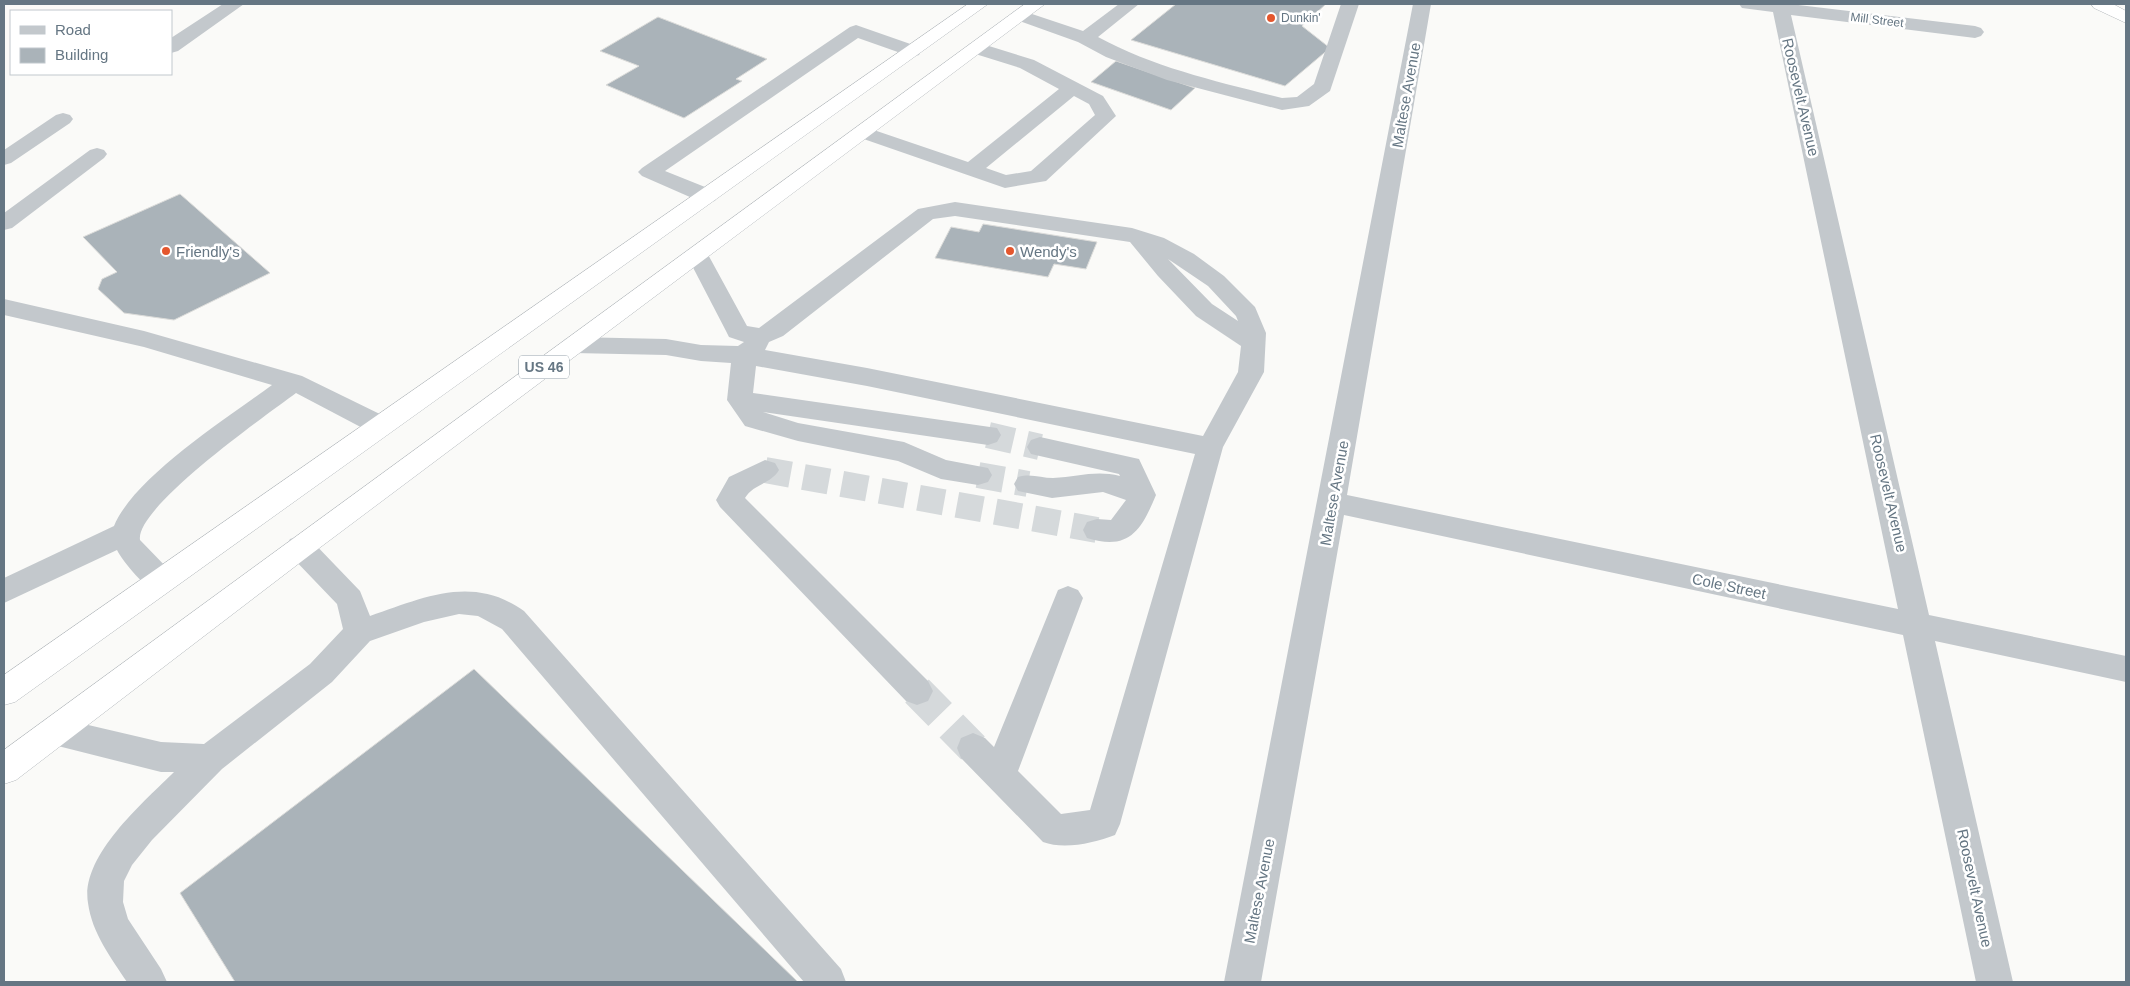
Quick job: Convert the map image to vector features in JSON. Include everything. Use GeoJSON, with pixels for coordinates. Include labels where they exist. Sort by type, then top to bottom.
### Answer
{"type":"FeatureCollection","features":[{"type":"Feature","properties":{"kind":"highway","name":"US 46"},"geometry":{"type":"LineString","coordinates":[[4,692],[979,4]]}},
{"type":"Feature","properties":{"kind":"highway"},"geometry":{"type":"LineString","coordinates":[[2100,4],[2126,18]]}},
{"type":"Feature","properties":{"kind":"highway","name":"US 46"},"geometry":{"type":"LineString","coordinates":[[4,769],[300,547],[1028,10]]}},
{"type":"Feature","properties":{"kind":"highway"},"geometry":{"type":"LineString","coordinates":[[4,782],[54,731]]}},
{"type":"Feature","properties":{"kind":"street"},"geometry":{"type":"LineString","coordinates":[[172,45],[235,4]]}},
{"type":"Feature","properties":{"kind":"street"},"geometry":{"type":"LineString","coordinates":[[1085,38],[1130,4]]}},
{"type":"Feature","properties":{"kind":"street"},"geometry":{"type":"LineString","coordinates":[[1028,10],[1113,53],[1174,76],[1282,104],[1302,102],[1323,87],[1350,4]]}},
{"type":"Feature","properties":{"kind":"street","name":"Maltese Avenue"},"geometry":{"type":"LineString","coordinates":[[1242,982],[1332,502],[1422,4]]}},
{"type":"Feature","properties":{"kind":"street","name":"Mill Street"},"geometry":{"type":"LineString","coordinates":[[1748,4],[1781,6],[1976,32]]}},
{"type":"Feature","properties":{"kind":"street","name":"Roosevelt Avenue"},"geometry":{"type":"LineString","coordinates":[[1781,6],[1919,626],[1995,982]]}},
{"type":"Feature","properties":{"kind":"street"},"geometry":{"type":"LineString","coordinates":[[707,196],[649,172],[856,31],[912,51]]}},
{"type":"Feature","properties":{"kind":"street"},"geometry":{"type":"LineString","coordinates":[[862,132],[1005,182],[1038,176],[1106,116],[1096,100],[1026,64],[976,48]]}},
{"type":"Feature","properties":{"kind":"street"},"geometry":{"type":"LineString","coordinates":[[971,170],[1072,88]]}},
{"type":"Feature","properties":{"kind":"street"},"geometry":{"type":"LineString","coordinates":[[4,159],[63,119]]}},
{"type":"Feature","properties":{"kind":"street"},"geometry":{"type":"LineString","coordinates":[[4,223],[97,154]]}},
{"type":"Feature","properties":{"kind":"street"},"geometry":{"type":"LineString","coordinates":[[740,400],[984,455],[949,447],[904,452],[798,432],[754,419],[740,400],[744,355],[926,214],[955,209],[1138,237],[1166,271],[1204,310],[1253,343],[1251,372],[1210,447],[1103,824],[1055,831],[973,748]]}},
{"type":"Feature","properties":{"kind":"street"},"geometry":{"type":"LineString","coordinates":[[697,254],[738,331],[747,335],[765,337]]}},
{"type":"Feature","properties":{"kind":"street"},"geometry":{"type":"LineString","coordinates":[[4,307],[144,339],[293,382],[381,426]]}},
{"type":"Feature","properties":{"kind":"street"},"geometry":{"type":"LineString","coordinates":[[574,345],[666,347],[701,353],[744,355],[867,377],[1210,447]]}},
{"type":"Feature","properties":{"kind":"street"},"geometry":{"type":"LineString","coordinates":[[162,581],[126,545],[124,533],[131,518],[160,485],[293,382]]}},
{"type":"Feature","properties":{"kind":"street"},"geometry":{"type":"LineString","coordinates":[[1097,530],[1117,532],[1136,512],[1142,495],[1129,466],[1034,464],[1052,488],[1103,482],[1142,495]]}},
{"type":"Feature","properties":{"kind":"street"},"geometry":{"type":"LineString","coordinates":[[765,470],[739,484],[730,500],[917,691]]}},
{"type":"Feature","properties":{"kind":"street","name":"Cole Street"},"geometry":{"type":"LineString","coordinates":[[1332,502],[2126,669]]}},
{"type":"Feature","properties":{"kind":"street"},"geometry":{"type":"LineString","coordinates":[[4,591],[124,533]]}},
{"type":"Feature","properties":{"kind":"street"},"geometry":{"type":"LineString","coordinates":[[300,547],[350,599],[359,632]]}},
{"type":"Feature","properties":{"kind":"street"},"geometry":{"type":"LineString","coordinates":[[1000,775],[1068,598]]}},
{"type":"Feature","properties":{"kind":"street"},"geometry":{"type":"LineString","coordinates":[[148,982],[112,928],[105,902],[107,880],[120,853],[140,829],[210,759],[322,673],[359,632],[423,610],[459,602],[480,604],[513,620],[828,982]]}},
{"type":"Feature","properties":{"kind":"street"},"geometry":{"type":"LineString","coordinates":[[54,731],[161,757],[210,759]]}},
{"type":"Feature","properties":{"kind":"building"},"geometry":{"type":"Polygon","coordinates":[[[1176,4],[1326,4],[1302,26],[1330,48],[1285,86],[1131,40],[1176,4]]]}},
{"type":"Feature","properties":{"kind":"building"},"geometry":{"type":"Polygon","coordinates":[[[658,17],[767,59],[736,79],[742,81],[684,118],[606,85],[639,66],[600,51],[658,17]]]}},
{"type":"Feature","properties":{"kind":"building"},"geometry":{"type":"Polygon","coordinates":[[[1116,61],[1195,88],[1171,110],[1091,82],[1116,61]]]}},
{"type":"Feature","properties":{"kind":"building"},"geometry":{"type":"Polygon","coordinates":[[[180,194],[270,273],[174,320],[124,313],[98,289],[102,279],[117,272],[83,237],[180,194]]]}},
{"type":"Feature","properties":{"kind":"building"},"geometry":{"type":"Polygon","coordinates":[[[983,224],[1097,242],[1086,269],[1054,264],[1048,277],[935,258],[951,227],[979,232],[983,224]]]}},
{"type":"Feature","properties":{"kind":"building"},"geometry":{"type":"Polygon","coordinates":[[[474,669],[798,982],[235,982],[180,893],[474,669]]]}},
{"type":"Feature","properties":{"kind":"tunnel"},"geometry":{"type":"LineString","coordinates":[[988,435],[1040,447]]}},
{"type":"Feature","properties":{"kind":"tunnel"},"geometry":{"type":"LineString","coordinates":[[765,470],[1097,530]]}},
{"type":"Feature","properties":{"kind":"tunnel"},"geometry":{"type":"LineString","coordinates":[[978,475],[1028,484]]}},
{"type":"Feature","properties":{"kind":"tunnel"},"geometry":{"type":"LineString","coordinates":[[917,691],[973,748]]}},
{"type":"Feature","properties":{"kind":"place","name":"Dunkin'"},"geometry":{"type":"Point","coordinates":[1271,18]}},
{"type":"Feature","properties":{"kind":"place","name":"Friendly's"},"geometry":{"type":"Point","coordinates":[166,251]}},
{"type":"Feature","properties":{"kind":"place","name":"Wendy's"},"geometry":{"type":"Point","coordinates":[1010,251]}}]}
